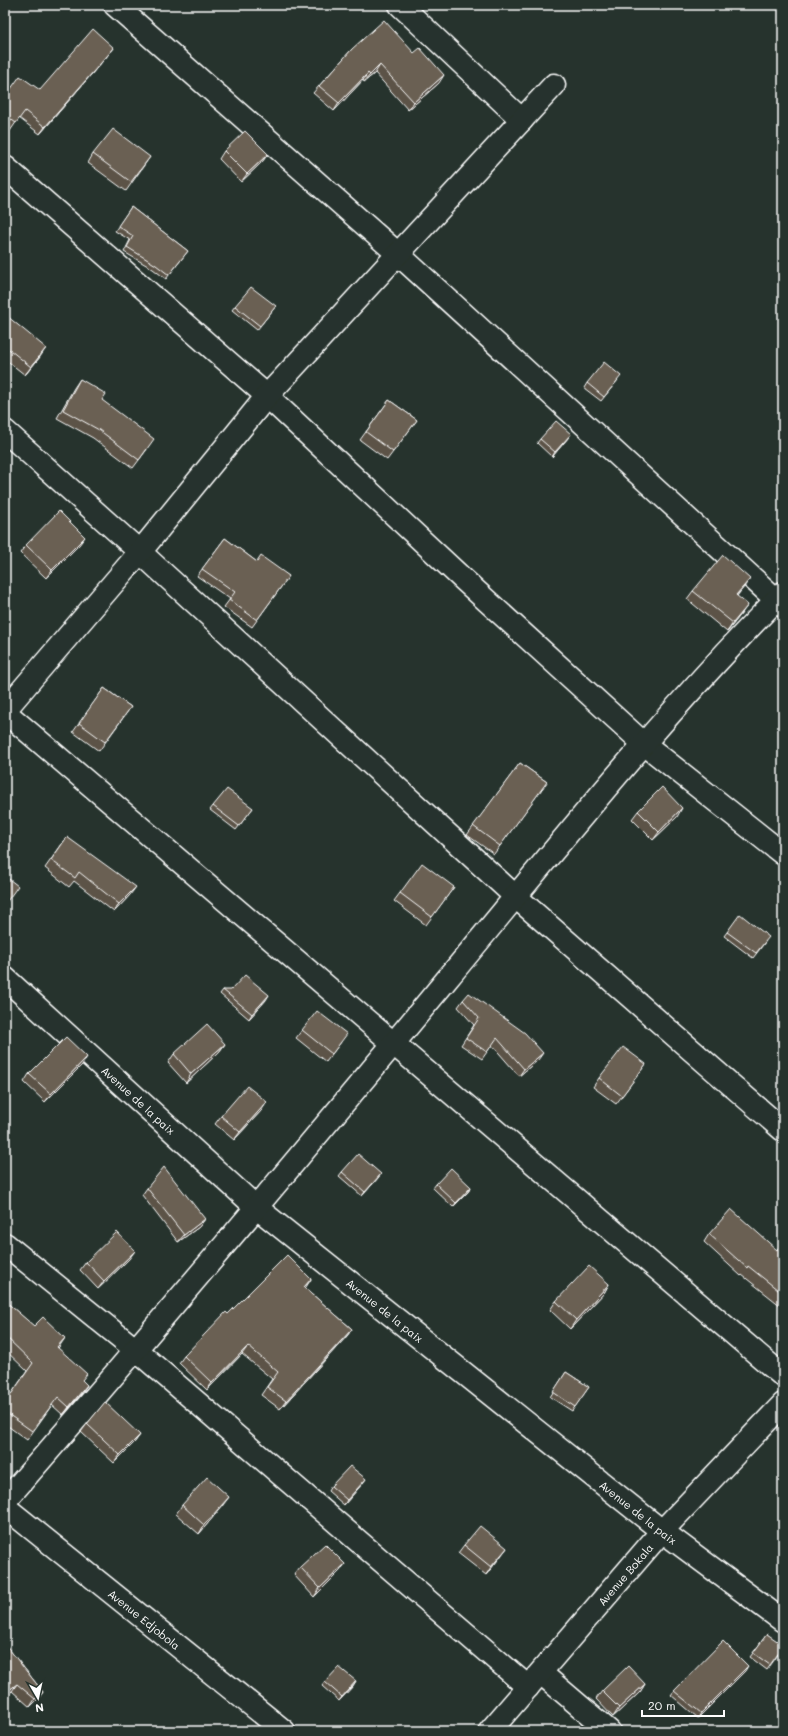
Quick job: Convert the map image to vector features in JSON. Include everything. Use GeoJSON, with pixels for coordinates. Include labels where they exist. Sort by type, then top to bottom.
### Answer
{"type":"FeatureCollection","features":[{"type":"Feature","properties":{"kind":"street"},"geometry":{"type":"LineString","coordinates":[[5,1501],[257,1208],[643,743],[781,600],[398,254],[115,5]]}},
{"type":"Feature","properties":{"kind":"street"},"geometry":{"type":"LineString","coordinates":[[400,5],[522,120]]}},
{"type":"Feature","properties":{"kind":"street"},"geometry":{"type":"LineString","coordinates":[[554,85],[267,396],[140,552],[5,711],[783,1376]]}},
{"type":"Feature","properties":{"kind":"street"},"geometry":{"type":"LineString","coordinates":[[5,167],[267,396],[464,580],[643,743],[783,854]]}},
{"type":"Feature","properties":{"kind":"street"},"geometry":{"type":"LineString","coordinates":[[5,432],[140,552],[516,897],[783,1130]]}},
{"type":"Feature","properties":{"kind":"street","name":"Avenue de la paix"},"geometry":{"type":"LineString","coordinates":[[5,978],[257,1208],[662,1531],[783,1621]]}},
{"type":"Feature","properties":{"kind":"street"},"geometry":{"type":"LineString","coordinates":[[5,1244],[136,1350],[534,1680],[609,1731]]}},
{"type":"Feature","properties":{"kind":"street","name":"Avenue Bokala"},"geometry":{"type":"LineString","coordinates":[[490,1731],[662,1531],[783,1404]]}},
{"type":"Feature","properties":{"kind":"street","name":"Avenue Edjobola"},"geometry":{"type":"LineString","coordinates":[[5,1506],[284,1731]]}},
{"type":"Feature","properties":{"kind":"building"},"geometry":{"type":"Polygon","coordinates":[[[384,20],[414,53],[420,48],[444,75],[414,102],[380,65],[370,75],[368,73],[339,103],[319,86],[352,49],[384,20]]]}},
{"type":"Feature","properties":{"kind":"building"},"geometry":{"type":"Polygon","coordinates":[[[93,29],[114,48],[45,127],[25,111],[16,123],[5,115],[5,97],[20,76],[40,90],[93,29]]]}},
{"type":"Feature","properties":{"kind":"building"},"geometry":{"type":"Polygon","coordinates":[[[113,129],[150,157],[131,182],[93,154],[113,129]]]}},
{"type":"Feature","properties":{"kind":"building"},"geometry":{"type":"Polygon","coordinates":[[[245,131],[268,154],[247,174],[224,151],[245,131]]]}},
{"type":"Feature","properties":{"kind":"building"},"geometry":{"type":"Polygon","coordinates":[[[131,207],[188,251],[169,275],[127,247],[133,236],[118,226],[131,207]]]}},
{"type":"Feature","properties":{"kind":"building"},"geometry":{"type":"Polygon","coordinates":[[[251,287],[276,306],[260,326],[235,306],[251,287]]]}},
{"type":"Feature","properties":{"kind":"building"},"geometry":{"type":"Polygon","coordinates":[[[7,316],[46,348],[31,367],[5,346],[5,319],[7,316]]]}},
{"type":"Feature","properties":{"kind":"building"},"geometry":{"type":"Polygon","coordinates":[[[604,362],[621,376],[604,397],[587,383],[604,362]]]}},
{"type":"Feature","properties":{"kind":"building"},"geometry":{"type":"Polygon","coordinates":[[[80,379],[106,394],[102,400],[154,439],[139,460],[99,430],[63,410],[80,379]]]}},
{"type":"Feature","properties":{"kind":"building"},"geometry":{"type":"Polygon","coordinates":[[[389,400],[417,420],[393,452],[366,432],[389,400]]]}},
{"type":"Feature","properties":{"kind":"building"},"geometry":{"type":"Polygon","coordinates":[[[556,421],[571,434],[555,452],[540,439],[556,421]]]}},
{"type":"Feature","properties":{"kind":"building"},"geometry":{"type":"Polygon","coordinates":[[[59,511],[85,537],[52,570],[26,545],[59,511]]]}},
{"type":"Feature","properties":{"kind":"building"},"geometry":{"type":"Polygon","coordinates":[[[225,538],[257,562],[261,556],[289,576],[257,620],[229,600],[235,592],[202,569],[225,538]]]}},
{"type":"Feature","properties":{"kind":"building"},"geometry":{"type":"Polygon","coordinates":[[[723,555],[750,579],[736,595],[748,605],[733,623],[693,591],[723,555]]]}},
{"type":"Feature","properties":{"kind":"building"},"geometry":{"type":"Polygon","coordinates":[[[104,688],[131,707],[105,742],[79,723],[104,688]]]}},
{"type":"Feature","properties":{"kind":"building"},"geometry":{"type":"Polygon","coordinates":[[[520,763],[547,782],[500,846],[473,826],[520,763]]]}},
{"type":"Feature","properties":{"kind":"building"},"geometry":{"type":"Polygon","coordinates":[[[662,787],[682,808],[659,832],[638,811],[662,787]]]}},
{"type":"Feature","properties":{"kind":"building"},"geometry":{"type":"Polygon","coordinates":[[[227,789],[253,808],[239,826],[213,806],[227,789]]]}},
{"type":"Feature","properties":{"kind":"building"},"geometry":{"type":"Polygon","coordinates":[[[67,837],[136,887],[119,904],[79,872],[75,878],[51,860],[67,837]]]}},
{"type":"Feature","properties":{"kind":"building"},"geometry":{"type":"Polygon","coordinates":[[[422,863],[454,887],[432,917],[400,893],[422,863]]]}},
{"type":"Feature","properties":{"kind":"building"},"geometry":{"type":"Polygon","coordinates":[[[5,876],[18,886],[5,904],[5,876]]]}},
{"type":"Feature","properties":{"kind":"building"},"geometry":{"type":"Polygon","coordinates":[[[740,914],[769,937],[756,953],[727,932],[740,914]]]}},
{"type":"Feature","properties":{"kind":"building"},"geometry":{"type":"Polygon","coordinates":[[[245,975],[269,995],[252,1014],[223,990],[231,990],[245,975]]]}},
{"type":"Feature","properties":{"kind":"building"},"geometry":{"type":"Polygon","coordinates":[[[469,993],[525,1033],[543,1053],[524,1069],[497,1038],[487,1052],[466,1038],[479,1018],[463,1000],[469,993]]]}},
{"type":"Feature","properties":{"kind":"building"},"geometry":{"type":"Polygon","coordinates":[[[317,1011],[347,1034],[332,1054],[302,1030],[317,1011]]]}},
{"type":"Feature","properties":{"kind":"building"},"geometry":{"type":"Polygon","coordinates":[[[207,1024],[225,1044],[191,1074],[174,1054],[207,1024]]]}},
{"type":"Feature","properties":{"kind":"building"},"geometry":{"type":"Polygon","coordinates":[[[66,1037],[87,1057],[51,1094],[29,1074],[66,1037]]]}},
{"type":"Feature","properties":{"kind":"building"},"geometry":{"type":"Polygon","coordinates":[[[623,1047],[646,1064],[622,1096],[599,1078],[623,1047]]]}},
{"type":"Feature","properties":{"kind":"building"},"geometry":{"type":"Polygon","coordinates":[[[247,1086],[267,1102],[240,1132],[221,1116],[247,1086]]]}},
{"type":"Feature","properties":{"kind":"building"},"geometry":{"type":"Polygon","coordinates":[[[358,1154],[381,1174],[365,1192],[342,1172],[358,1154]]]}},
{"type":"Feature","properties":{"kind":"building"},"geometry":{"type":"Polygon","coordinates":[[[164,1167],[205,1219],[184,1235],[147,1188],[164,1167]]]}},
{"type":"Feature","properties":{"kind":"building"},"geometry":{"type":"Polygon","coordinates":[[[451,1168],[471,1187],[456,1203],[436,1184],[451,1168]]]}},
{"type":"Feature","properties":{"kind":"building"},"geometry":{"type":"Polygon","coordinates":[[[731,1209],[777,1250],[783,1242],[783,1294],[748,1266],[747,1268],[709,1234],[731,1209]]]}},
{"type":"Feature","properties":{"kind":"building"},"geometry":{"type":"Polygon","coordinates":[[[117,1232],[135,1251],[104,1281],[86,1262],[117,1232]]]}},
{"type":"Feature","properties":{"kind":"building"},"geometry":{"type":"Polygon","coordinates":[[[287,1255],[311,1279],[304,1287],[352,1329],[286,1401],[267,1387],[278,1372],[248,1346],[212,1383],[184,1356],[226,1312],[228,1314],[287,1255]]]}},
{"type":"Feature","properties":{"kind":"building"},"geometry":{"type":"Polygon","coordinates":[[[589,1266],[609,1284],[576,1320],[556,1301],[589,1266]]]}},
{"type":"Feature","properties":{"kind":"building"},"geometry":{"type":"Polygon","coordinates":[[[5,1301],[34,1326],[43,1317],[65,1338],[57,1347],[87,1374],[82,1380],[87,1385],[69,1407],[58,1397],[32,1431],[5,1412],[5,1403],[33,1363],[5,1336],[5,1301]]]}},
{"type":"Feature","properties":{"kind":"building"},"geometry":{"type":"Polygon","coordinates":[[[566,1372],[589,1387],[575,1407],[553,1392],[566,1372]]]}},
{"type":"Feature","properties":{"kind":"building"},"geometry":{"type":"Polygon","coordinates":[[[105,1402],[140,1435],[120,1455],[87,1424],[105,1402]]]}},
{"type":"Feature","properties":{"kind":"building"},"geometry":{"type":"Polygon","coordinates":[[[350,1466],[366,1479],[347,1500],[331,1486],[350,1466]]]}},
{"type":"Feature","properties":{"kind":"building"},"geometry":{"type":"Polygon","coordinates":[[[207,1477],[229,1497],[204,1525],[182,1505],[207,1477]]]}},
{"type":"Feature","properties":{"kind":"building"},"geometry":{"type":"Polygon","coordinates":[[[480,1526],[507,1548],[491,1567],[464,1545],[480,1526]]]}},
{"type":"Feature","properties":{"kind":"building"},"geometry":{"type":"Polygon","coordinates":[[[325,1544],[345,1564],[320,1588],[300,1567],[325,1544]]]}},
{"type":"Feature","properties":{"kind":"building"},"geometry":{"type":"Polygon","coordinates":[[[767,1634],[783,1645],[770,1665],[753,1653],[767,1634]]]}},
{"type":"Feature","properties":{"kind":"building"},"geometry":{"type":"Polygon","coordinates":[[[723,1641],[748,1666],[701,1713],[674,1691],[723,1641]]]}},
{"type":"Feature","properties":{"kind":"building"},"geometry":{"type":"Polygon","coordinates":[[[5,1644],[43,1692],[35,1699],[17,1684],[5,1693],[5,1644]]]}},
{"type":"Feature","properties":{"kind":"building"},"geometry":{"type":"Polygon","coordinates":[[[628,1666],[645,1684],[619,1708],[602,1691],[628,1666]]]}},
{"type":"Feature","properties":{"kind":"building"},"geometry":{"type":"Polygon","coordinates":[[[339,1667],[356,1681],[342,1697],[325,1682],[339,1667]]]}}]}
